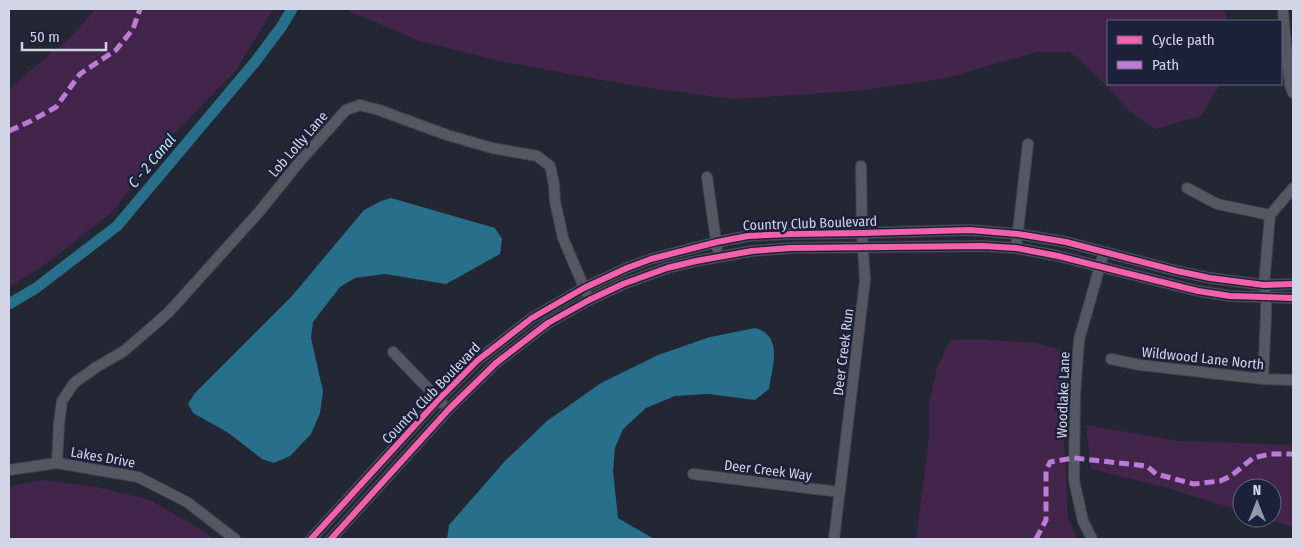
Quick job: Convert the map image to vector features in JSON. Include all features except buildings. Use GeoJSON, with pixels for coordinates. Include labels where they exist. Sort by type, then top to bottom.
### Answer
{"type":"FeatureCollection","features":[{"type":"Feature","properties":{"kind":"street"},"geometry":{"type":"LineString","coordinates":[[1283,9],[1290,85],[1293,93]]}},
{"type":"Feature","properties":{"kind":"street","name":"Lob Lolly Lane"},"geometry":{"type":"LineString","coordinates":[[57,463],[62,401],[74,383],[124,351],[168,313],[259,212],[301,160],[346,110],[360,105],[447,135],[492,148],[537,156],[550,166],[563,238],[589,300]]}},
{"type":"Feature","properties":{"kind":"street"},"geometry":{"type":"LineString","coordinates":[[1016,248],[1028,144]]}},
{"type":"Feature","properties":{"kind":"street","name":"Deer Creek Run"},"geometry":{"type":"LineString","coordinates":[[834,539],[865,280],[861,166]]}},
{"type":"Feature","properties":{"kind":"street"},"geometry":{"type":"LineString","coordinates":[[707,177],[718,256]]}},
{"type":"Feature","properties":{"kind":"street"},"geometry":{"type":"LineString","coordinates":[[1186,188],[1217,204],[1270,216]]}},
{"type":"Feature","properties":{"kind":"street"},"geometry":{"type":"LineString","coordinates":[[1263,379],[1266,298],[1264,285],[1270,216],[1293,188]]}},
{"type":"Feature","properties":{"kind":"street","name":"Country Club Boulevard"},"geometry":{"type":"LineString","coordinates":[[317,537],[438,400],[497,344],[532,318],[584,288],[651,259],[748,236],[970,230],[1018,234],[1066,242],[1210,278],[1264,285],[1293,284]]}},
{"type":"Feature","properties":{"kind":"street","name":"Country Club Boulevard"},"geometry":{"type":"LineString","coordinates":[[331,539],[449,410],[496,363],[548,323],[589,300],[623,284],[666,268],[718,256],[790,248],[982,246],[1016,248],[1058,256],[1198,291],[1230,296],[1293,298]]}},
{"type":"Feature","properties":{"kind":"street","name":"Woodlake Lane"},"geometry":{"type":"LineString","coordinates":[[1092,539],[1083,521],[1074,480],[1075,395],[1079,340],[1104,252]]}},
{"type":"Feature","properties":{"kind":"street"},"geometry":{"type":"LineString","coordinates":[[393,352],[449,410]]}},
{"type":"Feature","properties":{"kind":"street","name":"Wildwood Lane North"},"geometry":{"type":"LineString","coordinates":[[1111,359],[1140,366],[1263,379],[1293,380]]}},
{"type":"Feature","properties":{"kind":"street","name":"Lakes Drive"},"geometry":{"type":"LineString","coordinates":[[9,470],[57,463],[138,477],[188,502],[235,539]]}},
{"type":"Feature","properties":{"kind":"street","name":"Deer Creek Way"},"geometry":{"type":"LineString","coordinates":[[693,474],[840,492]]}},
{"type":"Feature","properties":{"kind":"shaded area"},"geometry":{"type":"Polygon","coordinates":[[[96,9],[273,9],[237,69],[171,137],[112,212],[47,263],[9,287],[9,89],[69,38],[96,9]]]}},
{"type":"Feature","properties":{"kind":"shaded area"},"geometry":{"type":"Polygon","coordinates":[[[344,9],[1226,9],[1226,20],[1107,20],[1107,85],[1219,85],[1201,116],[1155,129],[1129,111],[1102,81],[1070,52],[1036,52],[942,79],[855,91],[732,99],[629,85],[495,60],[420,41],[344,9]]]}},
{"type":"Feature","properties":{"kind":"shaded area"},"geometry":{"type":"Polygon","coordinates":[[[978,339],[1035,343],[1070,352],[1064,439],[1068,518],[1077,539],[916,539],[929,438],[929,402],[937,368],[950,340],[978,339]]]}},
{"type":"Feature","properties":{"kind":"shaded area"},"geometry":{"type":"Polygon","coordinates":[[[1086,425],[1180,441],[1293,445],[1293,527],[1282,524],[1282,478],[1232,478],[1232,508],[1163,487],[1091,469],[1086,425]]]}},
{"type":"Feature","properties":{"kind":"shaded area"},"geometry":{"type":"Polygon","coordinates":[[[43,480],[97,487],[150,500],[202,530],[213,539],[9,539],[9,486],[43,480]]]}},
{"type":"Feature","properties":{"kind":"water"},"geometry":{"type":"Polygon","coordinates":[[[391,198],[495,228],[502,239],[500,254],[446,284],[385,274],[355,278],[340,287],[313,322],[311,338],[323,391],[320,413],[311,434],[290,456],[274,463],[262,459],[227,432],[193,413],[188,404],[195,393],[292,296],[364,210],[391,198]]]}},
{"type":"Feature","properties":{"kind":"water"},"geometry":{"type":"Polygon","coordinates":[[[755,328],[764,332],[770,338],[773,345],[774,362],[769,389],[755,400],[708,394],[675,396],[646,408],[623,429],[615,448],[613,471],[618,518],[654,539],[447,539],[449,525],[505,461],[547,421],[601,383],[658,355],[710,337],[755,328]]]}},
{"type":"Feature","properties":{"kind":"waterway","name":"C - 2 Canal"},"geometry":{"type":"LineString","coordinates":[[9,304],[36,288],[117,226],[255,62],[282,26],[292,9]]}},
{"type":"Feature","properties":{"kind":"marked path"},"geometry":{"type":"LineString","coordinates":[[9,131],[56,107],[80,74],[116,50],[133,29],[140,9]]}},
{"type":"Feature","properties":{"kind":"marked path"},"geometry":{"type":"LineString","coordinates":[[1036,539],[1046,520],[1046,471],[1050,462],[1074,458],[1147,466],[1156,474],[1194,484],[1220,481],[1231,476],[1253,458],[1270,454],[1293,454]]}},
{"type":"Feature","properties":{"kind":"cycle path"},"geometry":{"type":"LineString","coordinates":[[311,539],[438,400],[478,360],[532,318],[584,288],[651,259],[748,236],[970,230],[1018,234],[1066,242],[1210,278],[1264,285],[1293,284]]}},
{"type":"Feature","properties":{"kind":"cycle path"},"geometry":{"type":"LineString","coordinates":[[331,539],[449,409],[496,363],[548,323],[589,300],[623,284],[667,268],[752,251],[790,248],[983,246],[1016,248],[1058,256],[1198,291],[1230,296],[1293,298]]}}]}
